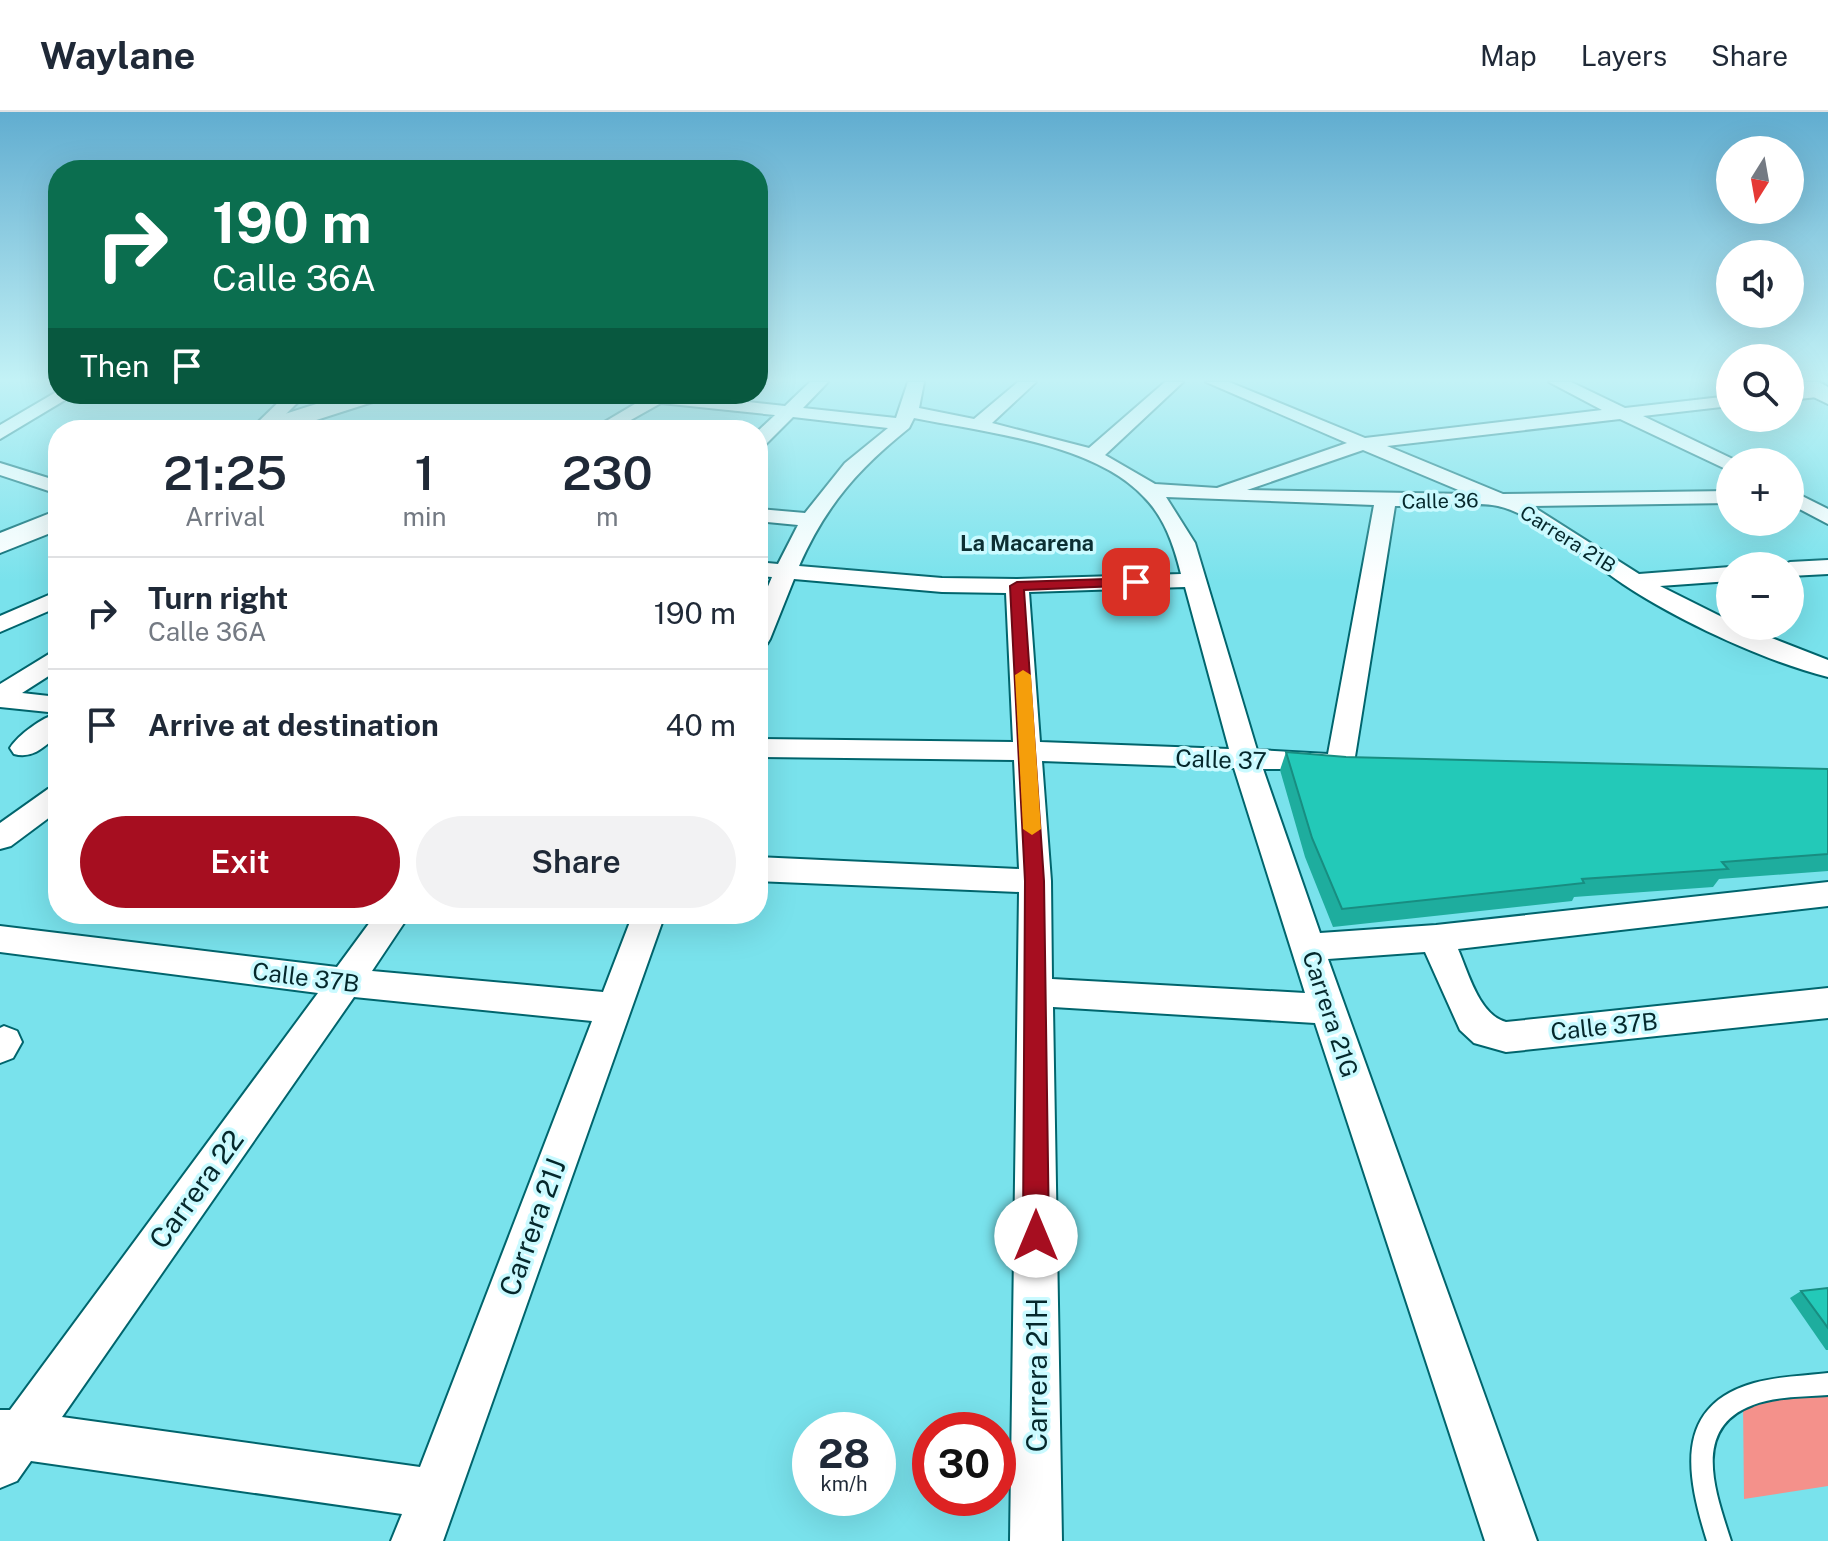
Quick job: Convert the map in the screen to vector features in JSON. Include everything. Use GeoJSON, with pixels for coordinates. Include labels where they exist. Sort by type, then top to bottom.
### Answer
{"type":"FeatureCollection","features":[{"type":"Feature","properties":{"kind":"main road"},"geometry":{"type":"LineString","coordinates":[[0,544],[48,523]]}},
{"type":"Feature","properties":{"kind":"street"},"geometry":{"type":"LineString","coordinates":[[768,615],[809,520],[854,465],[872,449]]}},
{"type":"Feature","properties":{"kind":"street"},"geometry":{"type":"LineString","coordinates":[[1064,449],[1092,456],[1118,468],[1150,490]]}},
{"type":"Feature","properties":{"kind":"street"},"geometry":{"type":"LineString","coordinates":[[1092,456],[1100,449]]}},
{"type":"Feature","properties":{"kind":"street"},"geometry":{"type":"LineString","coordinates":[[1210,495],[1349,449]]}},
{"type":"Feature","properties":{"kind":"street","name":"Carrera 21B"},"geometry":{"type":"LineString","coordinates":[[1380,449],[1503,499],[1560,529],[1634,581],[1728,630],[1828,669]]}},
{"type":"Feature","properties":{"kind":"street"},"geometry":{"type":"LineString","coordinates":[[1697,449],[1716,458]]}},
{"type":"Feature","properties":{"kind":"street"},"geometry":{"type":"LineString","coordinates":[[0,469],[48,485]]}},
{"type":"Feature","properties":{"kind":"street","name":"Calle 36"},"geometry":{"type":"LineString","coordinates":[[1150,490],[1385,502],[1716,497]]}},
{"type":"Feature","properties":{"kind":"street","name":"Carrera 21G"},"geometry":{"type":"LineString","coordinates":[[1150,490],[1169,514],[1184,543],[1246,760],[1511,1541]]}},
{"type":"Feature","properties":{"kind":"street"},"geometry":{"type":"LineString","coordinates":[[1804,496],[1828,496]]}},
{"type":"Feature","properties":{"kind":"street"},"geometry":{"type":"LineString","coordinates":[[1340,763],[1385,502]]}},
{"type":"Feature","properties":{"kind":"street"},"geometry":{"type":"LineString","coordinates":[[1804,504],[1828,518]]}},
{"type":"Feature","properties":{"kind":"street"},"geometry":{"type":"LineString","coordinates":[[768,516],[809,520]]}},
{"type":"Feature","properties":{"kind":"street"},"geometry":{"type":"LineString","coordinates":[[797,542],[846,577]]}},
{"type":"Feature","properties":{"kind":"street"},"geometry":{"type":"LineString","coordinates":[[1804,568],[1828,567]]}},
{"type":"Feature","properties":{"kind":"street"},"geometry":{"type":"LineString","coordinates":[[768,570],[1017,586],[1195,580]]}},
{"type":"Feature","properties":{"kind":"street"},"geometry":{"type":"LineString","coordinates":[[1634,581],[1716,575]]}},
{"type":"Feature","properties":{"kind":"street","name":"Carrera 21H"},"geometry":{"type":"LineString","coordinates":[[1017,586],[1035,881],[1036,1541]]}},
{"type":"Feature","properties":{"kind":"street"},"geometry":{"type":"LineString","coordinates":[[0,625],[48,603]]}},
{"type":"Feature","properties":{"kind":"street"},"geometry":{"type":"LineString","coordinates":[[0,698],[48,666]]}},
{"type":"Feature","properties":{"kind":"street"},"geometry":{"type":"LineString","coordinates":[[0,698],[48,704]]}},
{"type":"Feature","properties":{"kind":"street"},"geometry":{"type":"LineString","coordinates":[[24,748],[48,730]]}},
{"type":"Feature","properties":{"kind":"street","name":"Calle 37"},"geometry":{"type":"LineString","coordinates":[[768,748],[1028,751],[1372,763]]}},
{"type":"Feature","properties":{"kind":"street"},"geometry":{"type":"LineString","coordinates":[[0,838],[48,803]]}},
{"type":"Feature","properties":{"kind":"street"},"geometry":{"type":"LineString","coordinates":[[768,869],[1035,881]]}},
{"type":"Feature","properties":{"kind":"street"},"geometry":{"type":"LineString","coordinates":[[1309,947],[1436,938],[1827,895]]}},
{"type":"Feature","properties":{"kind":"street","name":"Carrera 22"},"geometry":{"type":"LineString","coordinates":[[6,1444],[387,924]]}},
{"type":"Feature","properties":{"kind":"street","name":"Carrera 21J"},"geometry":{"type":"LineString","coordinates":[[417,1541],[645,924]]}},
{"type":"Feature","properties":{"kind":"street","name":"Calle 37B"},"geometry":{"type":"LineString","coordinates":[[1436,938],[1473,1019],[1487,1032],[1506,1037],[1828,1003]]}},
{"type":"Feature","properties":{"kind":"street","name":"Calle 37B"},"geometry":{"type":"LineString","coordinates":[[0,939],[344,982],[613,1008]]}},
{"type":"Feature","properties":{"kind":"street"},"geometry":{"type":"LineString","coordinates":[[1036,992],[1328,1009]]}},
{"type":"Feature","properties":{"kind":"street"},"geometry":{"type":"LineString","coordinates":[[6,1444],[433,1494]]}},
{"type":"Feature","properties":{"kind":"lane"},"geometry":{"type":"LineString","coordinates":[[1719,1541],[1705,1498],[1701,1463],[1705,1430],[1719,1411],[1749,1395],[1828,1384]]}},
{"type":"Feature","properties":{"kind":"shaded area"},"geometry":{"type":"Polygon","coordinates":[[[1828,1388],[1828,1486],[1744,1499],[1743,1402],[1828,1388]]]}},
{"type":"Feature","properties":{"kind":"building"},"geometry":{"type":"Polygon","coordinates":[[[1286,752],[1346,757],[1828,769],[1828,854],[1722,862],[1728,869],[1582,879],[1584,883],[1342,909],[1312,838],[1286,752]]]}},
{"type":"Feature","properties":{"kind":"building"},"geometry":{"type":"Polygon","coordinates":[[[1828,1288],[1828,1328],[1801,1291],[1828,1288]]]}},
{"type":"Feature","properties":{"kind":"slow traffic"},"geometry":{"type":"LineString","coordinates":[[1023,675],[1032,829]]}},
{"type":"Feature","properties":{"kind":"district","name":"La Macarena"},"geometry":{"type":"Point","coordinates":[1027,543]}},
{"type":"Feature","properties":{"kind":"route"},"geometry":{"type":"LineString","coordinates":[[1036,1236],[1035,881],[1017,586],[1136,582]]}}]}
